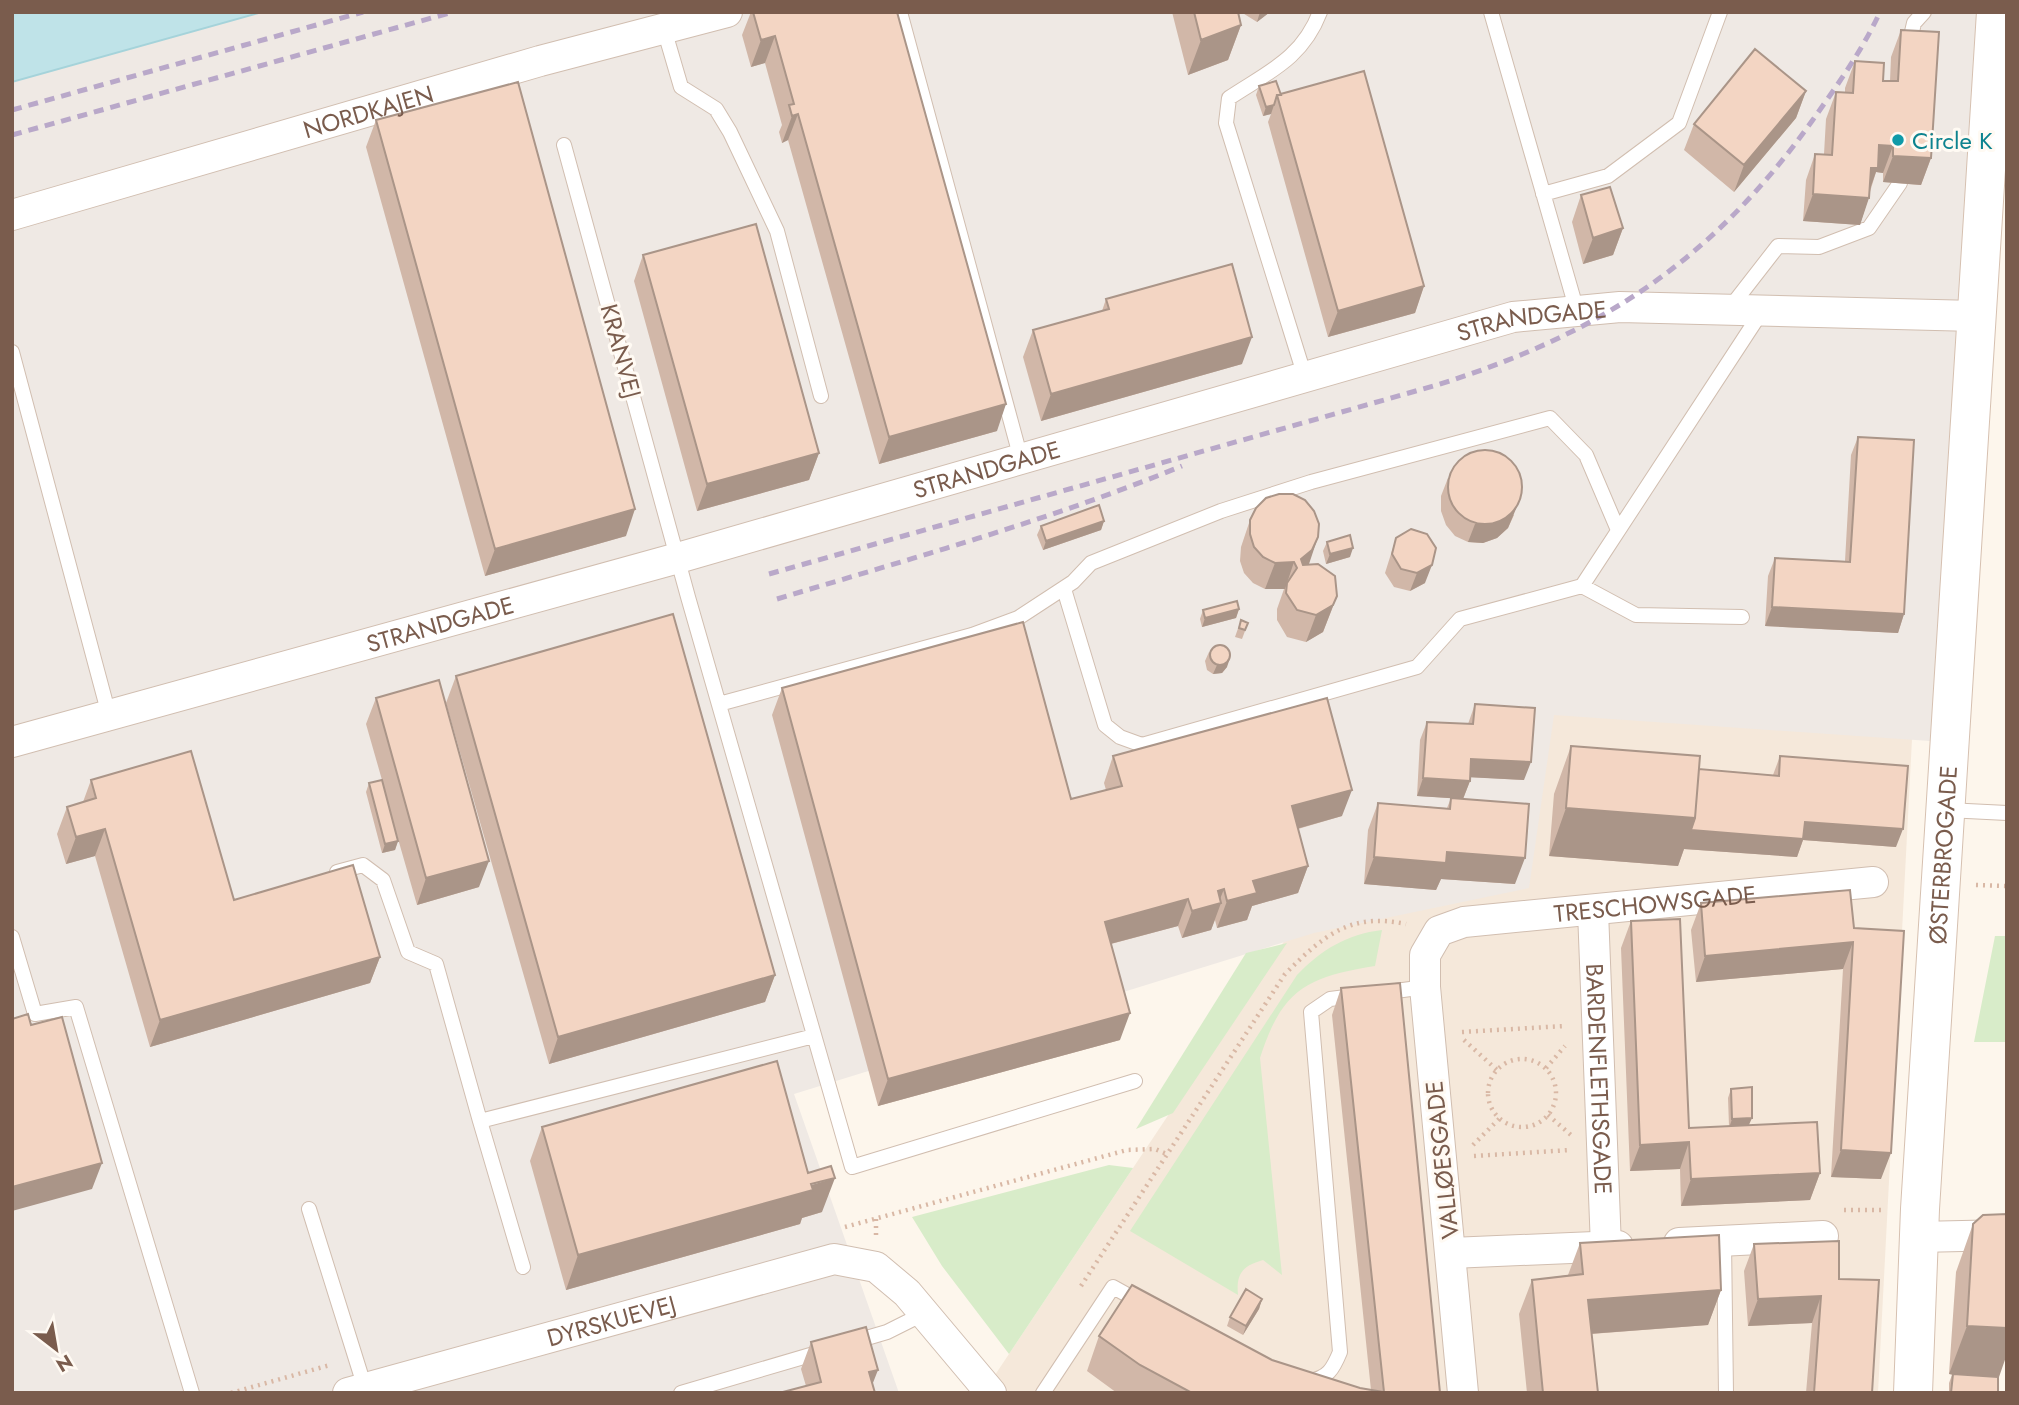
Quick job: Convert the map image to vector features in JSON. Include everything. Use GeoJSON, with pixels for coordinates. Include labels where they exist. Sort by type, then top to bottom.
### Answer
{"type":"FeatureCollection","features":[{"type":"Feature","properties":{"kind":"main road","name":"ØSTERBROGADE"},"geometry":{"type":"LineString","coordinates":[[1913,1393],[1919,1223],[1996,12]]}},
{"type":"Feature","properties":{"kind":"street","name":"NORDKAJEN"},"geometry":{"type":"LineString","coordinates":[[12,215],[540,61],[727,12]]}},
{"type":"Feature","properties":{"kind":"street","name":"STRANDGADE"},"geometry":{"type":"LineString","coordinates":[[12,742],[678,558],[1513,317],[1620,307],[1975,317]]}},
{"type":"Feature","properties":{"kind":"street","name":"TRESCHOWSGADE"},"geometry":{"type":"LineString","coordinates":[[1438,931],[1464,922],[1873,882]]}},
{"type":"Feature","properties":{"kind":"street","name":"BARDENFLETHSGADE"},"geometry":{"type":"LineString","coordinates":[[1593,911],[1606,1247]]}},
{"type":"Feature","properties":{"kind":"street","name":"VALLØESGADE"},"geometry":{"type":"LineString","coordinates":[[1438,931],[1425,954],[1425,987],[1451,1158],[1451,1254],[1463,1393]]}},
{"type":"Feature","properties":{"kind":"street"},"geometry":{"type":"LineString","coordinates":[[1919,1223],[2007,1235]]}},
{"type":"Feature","properties":{"kind":"street"},"geometry":{"type":"LineString","coordinates":[[1451,1254],[1823,1236]]}},
{"type":"Feature","properties":{"kind":"street","name":"DYRSKUEVEJ"},"geometry":{"type":"LineString","coordinates":[[356,1390],[834,1259],[876,1267],[907,1293],[923,1314]]}},
{"type":"Feature","properties":{"kind":"street"},"geometry":{"type":"LineString","coordinates":[[923,1314],[991,1393]]}},
{"type":"Feature","properties":{"kind":"lane"},"geometry":{"type":"LineString","coordinates":[[900,12],[1021,459]]}},
{"type":"Feature","properties":{"kind":"lane"},"geometry":{"type":"LineString","coordinates":[[1305,377],[1226,123],[1229,98],[1288,61],[1313,31],[1321,12]]}},
{"type":"Feature","properties":{"kind":"lane"},"geometry":{"type":"LineString","coordinates":[[1491,12],[1577,311]]}},
{"type":"Feature","properties":{"kind":"lane"},"geometry":{"type":"LineString","coordinates":[[1543,194],[1608,176],[1679,122],[1720,12]]}},
{"type":"Feature","properties":{"kind":"lane"},"geometry":{"type":"LineString","coordinates":[[1906,57],[1914,23],[1924,12]]}},
{"type":"Feature","properties":{"kind":"lane"},"geometry":{"type":"LineString","coordinates":[[664,29],[681,87],[716,109],[767,206],[777,231],[821,396]]}},
{"type":"Feature","properties":{"kind":"lane","name":"KRANVEJ"},"geometry":{"type":"LineString","coordinates":[[564,145],[719,704],[852,1167],[1135,1082]]}},
{"type":"Feature","properties":{"kind":"lane"},"geometry":{"type":"LineString","coordinates":[[1729,310],[1778,246],[1819,247],[1869,228],[1900,184]]}},
{"type":"Feature","properties":{"kind":"lane"},"geometry":{"type":"LineString","coordinates":[[1065,589],[1105,725],[1120,737],[1142,745],[1417,667],[1460,620],[1581,586],[1762,311]]}},
{"type":"Feature","properties":{"kind":"lane"},"geometry":{"type":"LineString","coordinates":[[12,352],[109,715]]}},
{"type":"Feature","properties":{"kind":"lane"},"geometry":{"type":"LineString","coordinates":[[719,704],[972,635],[1018,618],[1065,589],[1091,563],[1221,511],[1311,482],[1550,418],[1586,455],[1618,530]]}},
{"type":"Feature","properties":{"kind":"lane"},"geometry":{"type":"LineString","coordinates":[[1581,586],[1636,615],[1742,617]]}},
{"type":"Feature","properties":{"kind":"lane"},"geometry":{"type":"LineString","coordinates":[[1947,810],[2007,813]]}},
{"type":"Feature","properties":{"kind":"lane"},"geometry":{"type":"LineString","coordinates":[[321,876],[363,865],[383,880],[408,952],[436,964],[523,1267]]}},
{"type":"Feature","properties":{"kind":"lane"},"geometry":{"type":"LineString","coordinates":[[12,937],[35,1014],[76,1007],[192,1393]]}},
{"type":"Feature","properties":{"kind":"lane"},"geometry":{"type":"LineString","coordinates":[[1293,1380],[1323,1379],[1333,1368],[1340,1352],[1311,1012],[1331,999],[1425,987]]}},
{"type":"Feature","properties":{"kind":"lane"},"geometry":{"type":"LineString","coordinates":[[480,1121],[814,1036]]}},
{"type":"Feature","properties":{"kind":"lane"},"geometry":{"type":"LineString","coordinates":[[309,1209],[356,1390]]}},
{"type":"Feature","properties":{"kind":"lane"},"geometry":{"type":"LineString","coordinates":[[1724,1241],[1726,1393]]}},
{"type":"Feature","properties":{"kind":"lane"},"geometry":{"type":"LineString","coordinates":[[1043,1393],[1113,1287],[1149,1307]]}},
{"type":"Feature","properties":{"kind":"lane"},"geometry":{"type":"LineString","coordinates":[[681,1393],[887,1332],[923,1314]]}},
{"type":"Feature","properties":{"kind":"path"},"geometry":{"type":"LineString","coordinates":[[1497,1070],[1455,1032],[1597,1023]]}},
{"type":"Feature","properties":{"kind":"path"},"geometry":{"type":"LineString","coordinates":[[1521,1058],[1534,1060],[1546,1068],[1554,1079],[1556,1091],[1548,1115],[1537,1123],[1524,1127],[1511,1125],[1500,1118],[1492,1108],[1488,1096],[1490,1082],[1497,1070],[1508,1062],[1521,1058]]}},
{"type":"Feature","properties":{"kind":"path"},"geometry":{"type":"LineString","coordinates":[[1451,1158],[1500,1118]]}},
{"type":"Feature","properties":{"kind":"path"},"geometry":{"type":"LineString","coordinates":[[1451,1158],[1602,1148]]}},
{"type":"Feature","properties":{"kind":"path"},"geometry":{"type":"LineString","coordinates":[[1823,1236],[1824,1210],[1919,1223]]}},
{"type":"Feature","properties":{"kind":"shaded area"},"geometry":{"type":"Polygon","coordinates":[[[12,12],[1996,12],[1966,307],[1930,741],[1554,715],[1529,888],[1314,933],[794,1094],[899,1393],[12,1393],[12,12]]]}},
{"type":"Feature","properties":{"kind":"shaded area"},"geometry":{"type":"Polygon","coordinates":[[[1461,676],[1913,720],[1878,1393],[983,1393],[1461,676]]]}},
{"type":"Feature","properties":{"kind":"green space"},"geometry":{"type":"Polygon","coordinates":[[[1382,930],[1375,966],[1331,975],[1300,990],[1278,1016],[1260,1058],[1282,1275],[1263,1260],[1256,1262],[1245,1268],[1239,1276],[1238,1295],[1130,1231],[1297,975],[1315,958],[1346,939],[1382,930]]]}},
{"type":"Feature","properties":{"kind":"green space"},"geometry":{"type":"Polygon","coordinates":[[[1995,936],[2007,936],[2007,1042],[1974,1042],[1995,936]]]}},
{"type":"Feature","properties":{"kind":"green space"},"geometry":{"type":"Polygon","coordinates":[[[1287,943],[1173,1113],[1136,1129],[1246,953],[1287,943]]]}},
{"type":"Feature","properties":{"kind":"green space"},"geometry":{"type":"Polygon","coordinates":[[[1109,1165],[1133,1168],[1009,1354],[942,1266],[912,1217],[1109,1165]]]}},
{"type":"Feature","properties":{"kind":"water"},"geometry":{"type":"Polygon","coordinates":[[[12,12],[262,12],[12,82],[12,12]]]}},
{"type":"Feature","properties":{"kind":"building"},"geometry":{"type":"Polygon","coordinates":[[[753,12],[897,12],[1006,404],[889,437],[798,114],[792,116],[789,105],[794,104],[775,36],[761,40],[753,12]]]}},
{"type":"Feature","properties":{"kind":"building"},"geometry":{"type":"Polygon","coordinates":[[[1194,12],[1238,12],[1241,25],[1201,40],[1194,12]]]}},
{"type":"Feature","properties":{"kind":"building"},"geometry":{"type":"Polygon","coordinates":[[[1901,30],[1939,32],[1931,158],[1893,156],[1893,146],[1879,145],[1878,168],[1871,168],[1869,198],[1813,194],[1815,154],[1832,155],[1836,92],[1853,93],[1855,61],[1884,63],[1883,81],[1898,81],[1901,30]]]}},
{"type":"Feature","properties":{"kind":"building"},"geometry":{"type":"Polygon","coordinates":[[[1755,49],[1806,91],[1744,165],[1694,124],[1755,49]]]}},
{"type":"Feature","properties":{"kind":"building"},"geometry":{"type":"Polygon","coordinates":[[[1364,71],[1424,286],[1338,311],[1277,95],[1364,71]]]}},
{"type":"Feature","properties":{"kind":"building"},"geometry":{"type":"Polygon","coordinates":[[[1276,81],[1281,95],[1277,95],[1274,105],[1266,107],[1259,86],[1276,81]]]}},
{"type":"Feature","properties":{"kind":"building"},"geometry":{"type":"Polygon","coordinates":[[[518,82],[635,509],[495,549],[376,120],[518,82]]]}},
{"type":"Feature","properties":{"kind":"building"},"geometry":{"type":"Polygon","coordinates":[[[1610,187],[1623,228],[1593,238],[1581,195],[1610,187]]]}},
{"type":"Feature","properties":{"kind":"building"},"geometry":{"type":"Polygon","coordinates":[[[756,224],[819,453],[707,484],[643,255],[756,224]]]}},
{"type":"Feature","properties":{"kind":"building"},"geometry":{"type":"Polygon","coordinates":[[[1232,264],[1252,337],[1051,394],[1033,330],[1109,309],[1106,299],[1232,264]]]}},
{"type":"Feature","properties":{"kind":"building"},"geometry":{"type":"Polygon","coordinates":[[[1858,437],[1914,440],[1904,614],[1772,607],[1775,558],[1850,562],[1858,437]]]}},
{"type":"Feature","properties":{"kind":"building"},"geometry":{"type":"Polygon","coordinates":[[[1485,450],[1506,456],[1516,466],[1522,487],[1516,508],[1506,518],[1485,524],[1464,518],[1454,508],[1448,487],[1454,466],[1464,456],[1485,450]]]}},
{"type":"Feature","properties":{"kind":"building"},"geometry":{"type":"Polygon","coordinates":[[[1293,494],[1305,500],[1314,511],[1319,524],[1318,537],[1312,550],[1301,559],[1303,565],[1318,564],[1335,576],[1337,596],[1333,605],[1316,615],[1297,610],[1286,593],[1287,583],[1297,568],[1294,562],[1275,563],[1263,557],[1254,547],[1250,534],[1250,520],[1256,508],[1266,498],[1293,494]]]}},
{"type":"Feature","properties":{"kind":"building"},"geometry":{"type":"Polygon","coordinates":[[[1099,505],[1104,521],[1046,541],[1041,526],[1099,505]]]}},
{"type":"Feature","properties":{"kind":"building"},"geometry":{"type":"Polygon","coordinates":[[[1411,529],[1427,534],[1436,548],[1432,565],[1417,573],[1401,569],[1392,554],[1396,538],[1411,529]]]}},
{"type":"Feature","properties":{"kind":"building"},"geometry":{"type":"Polygon","coordinates":[[[1350,535],[1353,548],[1330,554],[1327,542],[1350,535]]]}},
{"type":"Feature","properties":{"kind":"building"},"geometry":{"type":"Polygon","coordinates":[[[1237,601],[1239,609],[1205,618],[1203,610],[1237,601]]]}},
{"type":"Feature","properties":{"kind":"building"},"geometry":{"type":"Polygon","coordinates":[[[673,614],[775,975],[558,1037],[456,676],[673,614]]]}},
{"type":"Feature","properties":{"kind":"building"},"geometry":{"type":"Polygon","coordinates":[[[1241,620],[1248,623],[1245,630],[1239,628],[1241,620]]]}},
{"type":"Feature","properties":{"kind":"building"},"geometry":{"type":"Polygon","coordinates":[[[1023,622],[1071,799],[1122,786],[1113,756],[1327,698],[1352,790],[1292,806],[1308,866],[1253,881],[1257,893],[1227,901],[1224,889],[1218,891],[1221,903],[1192,911],[1188,899],[1105,922],[1130,1013],[888,1079],[782,688],[1023,622]]]}},
{"type":"Feature","properties":{"kind":"building"},"geometry":{"type":"Polygon","coordinates":[[[1216,645],[1224,645],[1230,655],[1224,665],[1216,665],[1210,659],[1210,651],[1216,645]]]}},
{"type":"Feature","properties":{"kind":"building"},"geometry":{"type":"Polygon","coordinates":[[[439,680],[489,861],[426,878],[376,698],[439,680]]]}},
{"type":"Feature","properties":{"kind":"building"},"geometry":{"type":"Polygon","coordinates":[[[1475,704],[1535,708],[1531,762],[1471,759],[1470,781],[1423,778],[1427,722],[1473,724],[1475,704]]]}},
{"type":"Feature","properties":{"kind":"building"},"geometry":{"type":"Polygon","coordinates":[[[1571,746],[1700,756],[1695,818],[1566,808],[1571,746]]]}},
{"type":"Feature","properties":{"kind":"building"},"geometry":{"type":"Polygon","coordinates":[[[191,751],[234,900],[353,865],[380,957],[160,1020],[105,829],[76,837],[67,807],[96,798],[91,780],[191,751]]]}},
{"type":"Feature","properties":{"kind":"building"},"geometry":{"type":"Polygon","coordinates":[[[1780,756],[1908,766],[1903,829],[1805,822],[1803,839],[1691,830],[1695,818],[1699,769],[1779,776],[1780,756]]]}},
{"type":"Feature","properties":{"kind":"building"},"geometry":{"type":"Polygon","coordinates":[[[382,780],[398,841],[385,844],[369,783],[382,780]]]}},
{"type":"Feature","properties":{"kind":"building"},"geometry":{"type":"Polygon","coordinates":[[[1451,798],[1529,804],[1525,858],[1447,852],[1446,863],[1374,857],[1378,803],[1450,809],[1451,798]]]}},
{"type":"Feature","properties":{"kind":"building"},"geometry":{"type":"Polygon","coordinates":[[[1850,890],[1854,928],[1904,931],[1891,1153],[1841,1150],[1853,942],[1705,956],[1701,903],[1850,890]]]}},
{"type":"Feature","properties":{"kind":"building"},"geometry":{"type":"Polygon","coordinates":[[[1680,919],[1689,1128],[1817,1122],[1820,1173],[1691,1179],[1689,1142],[1640,1145],[1631,921],[1680,919]]]}},
{"type":"Feature","properties":{"kind":"building"},"geometry":{"type":"Polygon","coordinates":[[[1400,983],[1440,1393],[1384,1392],[1341,988],[1400,983]]]}},
{"type":"Feature","properties":{"kind":"building"},"geometry":{"type":"Polygon","coordinates":[[[28,1014],[31,1025],[62,1017],[102,1163],[12,1187],[12,1019],[28,1014]]]}},
{"type":"Feature","properties":{"kind":"building"},"geometry":{"type":"Polygon","coordinates":[[[777,1061],[808,1173],[831,1166],[835,1178],[811,1184],[813,1190],[578,1255],[542,1127],[777,1061]]]}},
{"type":"Feature","properties":{"kind":"building"},"geometry":{"type":"Polygon","coordinates":[[[1752,1087],[1752,1118],[1732,1119],[1731,1089],[1752,1087]]]}},
{"type":"Feature","properties":{"kind":"building"},"geometry":{"type":"Polygon","coordinates":[[[2007,1214],[2007,1328],[1967,1326],[1973,1224],[1983,1215],[2007,1214]]]}},
{"type":"Feature","properties":{"kind":"building"},"geometry":{"type":"Polygon","coordinates":[[[1719,1235],[1721,1290],[1588,1300],[1598,1393],[1543,1393],[1532,1280],[1583,1274],[1580,1243],[1719,1235]]]}},
{"type":"Feature","properties":{"kind":"building"},"geometry":{"type":"Polygon","coordinates":[[[1839,1241],[1839,1279],[1879,1280],[1872,1393],[1814,1393],[1821,1296],[1758,1299],[1754,1244],[1839,1241]]]}},
{"type":"Feature","properties":{"kind":"building"},"geometry":{"type":"Polygon","coordinates":[[[1132,1285],[1272,1360],[1360,1388],[1389,1393],[1192,1393],[1140,1365],[1099,1336],[1132,1285]]]}},
{"type":"Feature","properties":{"kind":"building"},"geometry":{"type":"Polygon","coordinates":[[[1246,1289],[1262,1299],[1246,1326],[1230,1317],[1246,1289]]]}},
{"type":"Feature","properties":{"kind":"building"},"geometry":{"type":"Polygon","coordinates":[[[866,1327],[878,1370],[869,1372],[875,1393],[779,1393],[821,1382],[811,1342],[866,1327]]]}},
{"type":"Feature","properties":{"kind":"building"},"geometry":{"type":"Polygon","coordinates":[[[1953,1374],[1998,1377],[1998,1393],[1951,1393],[1953,1374]]]}},
{"type":"Feature","properties":{"kind":"railway"},"geometry":{"type":"LineString","coordinates":[[12,110],[363,12]]}},
{"type":"Feature","properties":{"kind":"railway"},"geometry":{"type":"LineString","coordinates":[[12,135],[453,12]]}},
{"type":"Feature","properties":{"kind":"railway"},"geometry":{"type":"LineString","coordinates":[[769,574],[1437,385],[1496,365],[1550,342],[1601,316],[1648,286],[1692,253],[1734,214],[1774,170],[1812,121],[1857,55],[1880,12]]}},
{"type":"Feature","properties":{"kind":"railway"},"geometry":{"type":"LineString","coordinates":[[777,599],[1032,521],[1182,466]]}},
{"type":"Feature","properties":{"kind":"place","name":"Circle K"},"geometry":{"type":"Point","coordinates":[1898,140]}}]}
